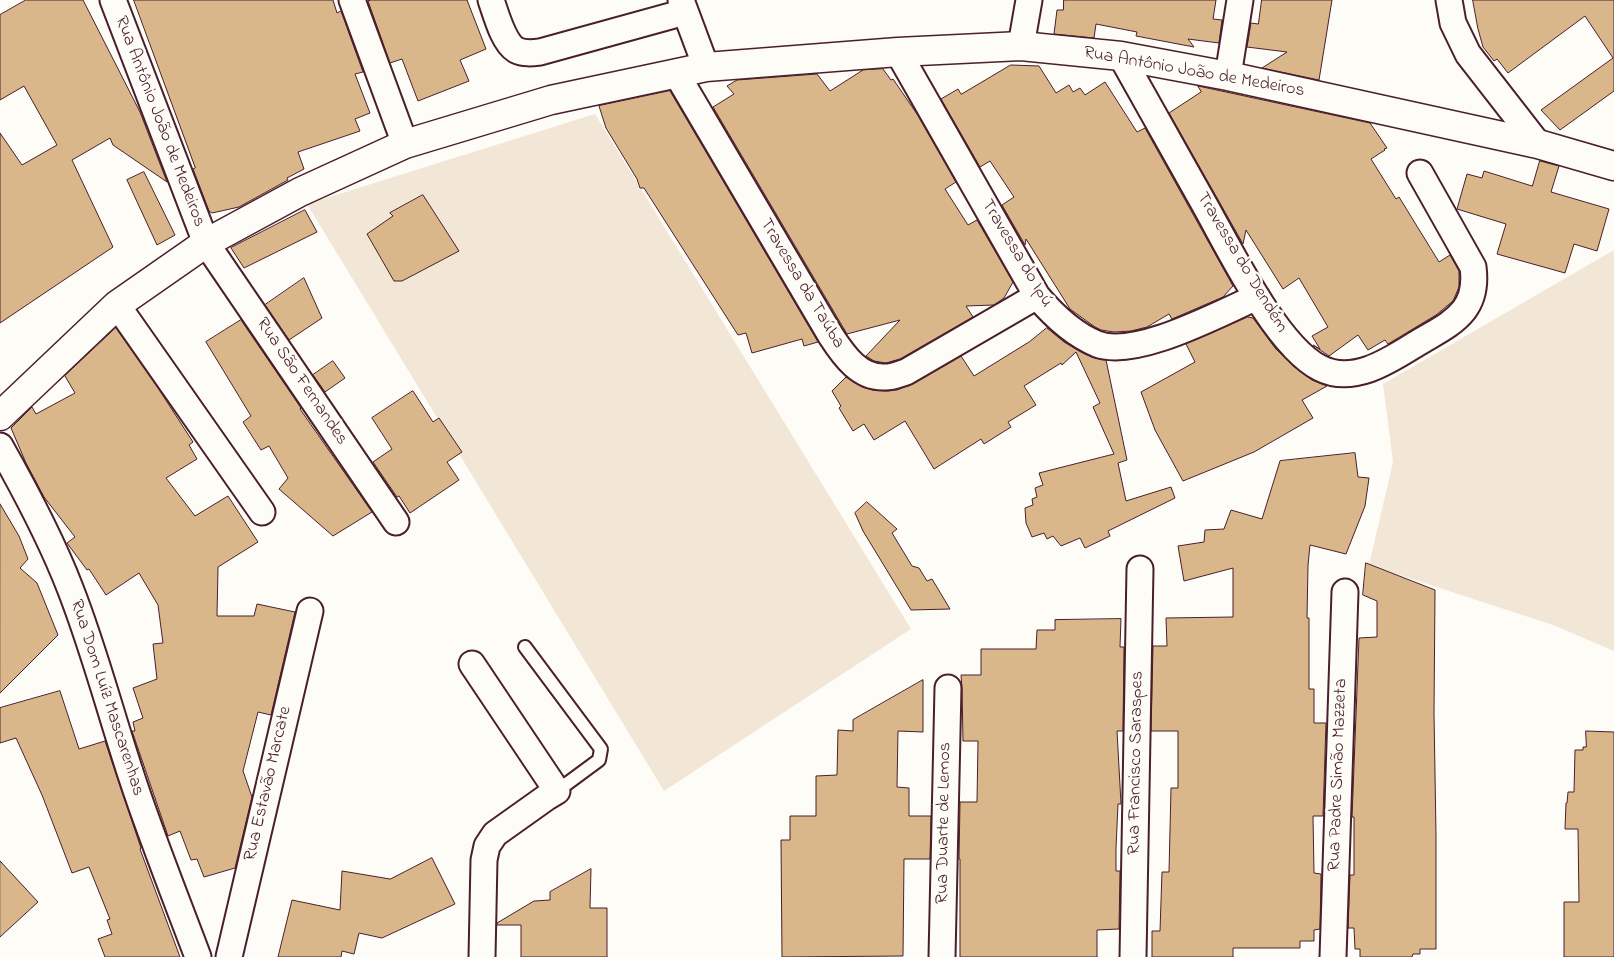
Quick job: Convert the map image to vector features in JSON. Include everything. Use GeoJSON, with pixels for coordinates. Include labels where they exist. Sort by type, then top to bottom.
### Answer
{"type":"FeatureCollection","features":[{"type":"Feature","properties":{"kind":"street","name":"Rua Antônio João de Medeiros"},"geometry":{"type":"LineString","coordinates":[[113,0],[206,243]]}},
{"type":"Feature","properties":{"kind":"street"},"geometry":{"type":"LineString","coordinates":[[352,0],[405,144]]}},
{"type":"Feature","properties":{"kind":"street"},"geometry":{"type":"LineString","coordinates":[[491,0],[510,43],[516,50],[528,53],[540,52],[683,6],[706,67]]}},
{"type":"Feature","properties":{"kind":"street"},"geometry":{"type":"LineString","coordinates":[[1021,46],[1029,0]]}},
{"type":"Feature","properties":{"kind":"street"},"geometry":{"type":"LineString","coordinates":[[1228,76],[1240,0]]}},
{"type":"Feature","properties":{"kind":"street"},"geometry":{"type":"LineString","coordinates":[[1449,0],[1453,23],[1468,54],[1538,144]]}},
{"type":"Feature","properties":{"kind":"street","name":"Rua Antônio João de Medeiros"},"geometry":{"type":"LineString","coordinates":[[0,416],[117,305],[206,243],[300,192],[405,144],[551,100],[706,67],[898,52],[1021,46],[1121,56],[1228,76],[1538,144],[1614,166]]}},
{"type":"Feature","properties":{"kind":"street","name":"Travessa do Ipú"},"geometry":{"type":"LineString","coordinates":[[898,52],[1038,296],[1052,314],[1074,332],[1099,345],[1124,347],[1158,340],[1257,297]]}},
{"type":"Feature","properties":{"kind":"street","name":"Travessa do Dendém"},"geometry":{"type":"LineString","coordinates":[[1121,56],[1257,297],[1285,337],[1303,357],[1320,369],[1352,373],[1368,370],[1383,364],[1448,324],[1464,309],[1472,294],[1473,266],[1420,173]]}},
{"type":"Feature","properties":{"kind":"street","name":"Travessa da Taúba"},"geometry":{"type":"LineString","coordinates":[[676,73],[831,336],[855,366],[868,375],[886,377],[906,372],[1038,296]]}},
{"type":"Feature","properties":{"kind":"street","name":"Rua São Fernandes"},"geometry":{"type":"LineString","coordinates":[[206,243],[396,522]]}},
{"type":"Feature","properties":{"kind":"street"},"geometry":{"type":"LineString","coordinates":[[117,305],[262,512]]}},
{"type":"Feature","properties":{"kind":"street","name":"Rua Dom Luíz Mascarenhas"},"geometry":{"type":"LineString","coordinates":[[0,446],[52,545],[71,590],[107,695],[136,789],[198,957]]}},
{"type":"Feature","properties":{"kind":"street","name":"Rua Francisco Saraspes"},"geometry":{"type":"LineString","coordinates":[[1133,957],[1140,569]]}},
{"type":"Feature","properties":{"kind":"street","name":"Rua Padre Simão Mazzeta"},"geometry":{"type":"LineString","coordinates":[[1333,957],[1345,592]]}},
{"type":"Feature","properties":{"kind":"street","name":"Rua Estavão Marcate"},"geometry":{"type":"LineString","coordinates":[[228,957],[310,611]]}},
{"type":"Feature","properties":{"kind":"street"},"geometry":{"type":"LineString","coordinates":[[472,664],[557,791],[495,834],[487,846],[484,860],[482,957]]}},
{"type":"Feature","properties":{"kind":"street","name":"Rua Duarte de Lemos"},"geometry":{"type":"LineString","coordinates":[[942,957],[948,688]]}},
{"type":"Feature","properties":{"kind":"lane"},"geometry":{"type":"LineString","coordinates":[[525,647],[601,749],[599,760],[557,791]]}},
{"type":"Feature","properties":{"kind":"shaded area"},"geometry":{"type":"Polygon","coordinates":[[[595,114],[911,629],[664,791],[307,204],[595,114]]]}},
{"type":"Feature","properties":{"kind":"shaded area"},"geometry":{"type":"Polygon","coordinates":[[[1614,250],[1614,651],[1553,625],[1369,565],[1393,462],[1383,384],[1614,250]]]}},
{"type":"Feature","properties":{"kind":"building"},"geometry":{"type":"Polygon","coordinates":[[[26,0],[83,0],[140,112],[167,182],[113,145],[110,138],[72,160],[113,247],[0,323],[0,133],[22,165],[57,145],[24,86],[0,100],[0,15],[26,0]]]}},
{"type":"Feature","properties":{"kind":"building"},"geometry":{"type":"Polygon","coordinates":[[[134,0],[333,0],[337,13],[341,11],[363,72],[355,74],[370,113],[355,119],[360,131],[298,152],[304,169],[287,178],[288,180],[239,207],[212,213],[209,211],[193,169],[195,168],[134,0]]]}},
{"type":"Feature","properties":{"kind":"building"},"geometry":{"type":"Polygon","coordinates":[[[467,0],[486,49],[460,60],[469,81],[418,101],[402,59],[390,63],[368,1],[467,0]]]}},
{"type":"Feature","properties":{"kind":"building"},"geometry":{"type":"Polygon","coordinates":[[[1064,0],[1216,0],[1213,19],[1222,20],[1219,43],[1188,39],[1194,47],[1136,36],[1137,32],[1096,24],[1094,38],[1054,34],[1057,10],[1063,10],[1064,0]]]}},
{"type":"Feature","properties":{"kind":"building"},"geometry":{"type":"Polygon","coordinates":[[[1262,0],[1332,0],[1319,80],[1262,68],[1287,52],[1247,47],[1251,23],[1258,24],[1262,0]]]}},
{"type":"Feature","properties":{"kind":"building"},"geometry":{"type":"Polygon","coordinates":[[[1473,0],[1614,0],[1614,91],[1560,130],[1541,110],[1613,58],[1585,16],[1508,73],[1497,59],[1494,61],[1483,47],[1473,0]]]}},
{"type":"Feature","properties":{"kind":"building"},"geometry":{"type":"Polygon","coordinates":[[[1011,65],[1039,66],[1056,93],[1069,85],[1073,92],[1080,88],[1085,95],[1105,82],[1137,132],[1145,128],[1233,286],[1223,297],[1172,319],[1169,314],[1147,327],[1131,331],[1114,332],[1101,330],[1070,309],[1026,239],[1025,245],[1002,205],[1014,197],[990,161],[980,167],[941,99],[958,89],[961,94],[1011,65]]]}},
{"type":"Feature","properties":{"kind":"building"},"geometry":{"type":"Polygon","coordinates":[[[883,69],[891,80],[893,79],[917,114],[956,182],[945,189],[968,225],[977,220],[1013,282],[1004,298],[994,305],[966,306],[973,317],[900,359],[886,363],[874,361],[866,356],[900,320],[847,334],[713,107],[734,94],[727,86],[737,80],[817,74],[830,91],[863,70],[883,69]]]}},
{"type":"Feature","properties":{"kind":"building"},"geometry":{"type":"Polygon","coordinates":[[[1198,86],[1370,123],[1387,148],[1371,159],[1396,199],[1399,197],[1439,262],[1450,255],[1459,271],[1459,287],[1453,301],[1436,315],[1388,344],[1385,340],[1368,350],[1358,335],[1329,356],[1313,345],[1320,349],[1312,336],[1328,327],[1299,278],[1283,289],[1246,230],[1243,244],[1169,113],[1201,92],[1198,86]]]}},
{"type":"Feature","properties":{"kind":"building"},"geometry":{"type":"Polygon","coordinates":[[[670,91],[818,342],[804,346],[802,339],[752,353],[746,333],[738,335],[644,188],[640,188],[637,179],[606,128],[599,106],[670,91]]]}},
{"type":"Feature","properties":{"kind":"building"},"geometry":{"type":"Polygon","coordinates":[[[1540,161],[1559,166],[1551,192],[1609,209],[1597,251],[1574,244],[1565,273],[1497,254],[1506,224],[1457,209],[1467,174],[1482,178],[1484,171],[1532,186],[1540,161]]]}},
{"type":"Feature","properties":{"kind":"building"},"geometry":{"type":"Polygon","coordinates":[[[144,172],[175,235],[157,245],[127,180],[144,172]]]}},
{"type":"Feature","properties":{"kind":"building"},"geometry":{"type":"Polygon","coordinates":[[[423,195],[459,251],[402,281],[394,281],[367,234],[393,216],[390,213],[423,195]]]}},
{"type":"Feature","properties":{"kind":"building"},"geometry":{"type":"Polygon","coordinates":[[[305,210],[317,232],[244,268],[231,248],[305,210]]]}},
{"type":"Feature","properties":{"kind":"building"},"geometry":{"type":"Polygon","coordinates":[[[304,278],[322,318],[289,340],[265,305],[304,278]]]}},
{"type":"Feature","properties":{"kind":"building"},"geometry":{"type":"Polygon","coordinates":[[[1248,317],[1253,318],[1275,348],[1293,366],[1312,380],[1327,386],[1302,400],[1313,418],[1254,452],[1183,481],[1155,430],[1141,392],[1195,362],[1186,344],[1248,317]]]}},
{"type":"Feature","properties":{"kind":"building"},"geometry":{"type":"Polygon","coordinates":[[[241,320],[372,512],[333,536],[279,489],[288,478],[269,446],[261,450],[243,422],[251,416],[206,342],[241,320]]]}},
{"type":"Feature","properties":{"kind":"building"},"geometry":{"type":"Polygon","coordinates":[[[116,328],[193,442],[189,445],[197,459],[166,478],[195,516],[228,496],[258,542],[218,567],[217,616],[254,616],[257,604],[295,612],[271,715],[258,712],[243,771],[252,797],[235,868],[204,877],[197,859],[191,860],[180,831],[168,836],[132,731],[135,731],[133,722],[143,718],[133,688],[157,679],[153,644],[163,643],[158,605],[139,573],[106,595],[89,569],[87,570],[67,543],[75,537],[44,497],[26,463],[11,428],[32,407],[36,414],[75,393],[65,376],[116,328]]]}},
{"type":"Feature","properties":{"kind":"building"},"geometry":{"type":"Polygon","coordinates":[[[1047,328],[1064,342],[1081,352],[1094,358],[1106,360],[1127,460],[1118,463],[1126,501],[1171,487],[1175,498],[1108,531],[1110,536],[1085,548],[1080,538],[1061,546],[1053,536],[1047,539],[1044,533],[1032,537],[1026,523],[1025,508],[1033,505],[1032,499],[1037,497],[1035,488],[1043,485],[1039,473],[1114,454],[1093,407],[1100,403],[1076,352],[1062,365],[1061,363],[1024,386],[1036,405],[1008,422],[1011,427],[984,444],[981,439],[934,469],[905,421],[874,440],[864,424],[853,431],[839,408],[841,406],[832,391],[846,377],[862,387],[873,390],[897,390],[913,384],[961,356],[974,376],[1029,342],[1047,328]]]}},
{"type":"Feature","properties":{"kind":"building"},"geometry":{"type":"Polygon","coordinates":[[[333,361],[345,378],[325,392],[313,375],[333,361]]]}},
{"type":"Feature","properties":{"kind":"building"},"geometry":{"type":"Polygon","coordinates":[[[413,391],[433,422],[439,418],[462,452],[447,462],[459,480],[410,513],[373,462],[392,449],[372,418],[413,391]]]}},
{"type":"Feature","properties":{"kind":"building"},"geometry":{"type":"Polygon","coordinates":[[[1355,453],[1358,477],[1369,478],[1365,506],[1346,554],[1310,545],[1308,565],[1309,689],[1314,689],[1314,723],[1326,723],[1323,816],[1313,816],[1314,873],[1321,874],[1320,929],[1314,930],[1314,941],[1300,941],[1300,948],[1233,948],[1233,957],[1152,957],[1152,931],[1160,931],[1162,872],[1169,872],[1171,788],[1178,788],[1178,731],[1151,731],[1153,646],[1167,646],[1166,618],[1233,617],[1233,568],[1184,581],[1178,546],[1204,542],[1205,530],[1224,529],[1231,510],[1262,519],[1280,461],[1355,453]]]}},
{"type":"Feature","properties":{"kind":"building"},"geometry":{"type":"Polygon","coordinates":[[[867,502],[897,529],[892,533],[912,566],[919,568],[927,581],[932,579],[950,609],[911,610],[863,531],[855,513],[867,502]]]}},
{"type":"Feature","properties":{"kind":"building"},"geometry":{"type":"Polygon","coordinates":[[[0,504],[19,536],[28,559],[20,568],[37,583],[58,635],[0,693],[0,504]]]}},
{"type":"Feature","properties":{"kind":"building"},"geometry":{"type":"Polygon","coordinates":[[[1366,563],[1435,590],[1436,949],[1420,949],[1420,954],[1413,954],[1412,957],[1360,957],[1360,949],[1355,949],[1354,928],[1348,928],[1350,875],[1354,875],[1354,817],[1352,817],[1359,638],[1377,637],[1377,601],[1363,595],[1366,563]]]}},
{"type":"Feature","properties":{"kind":"building"},"geometry":{"type":"Polygon","coordinates":[[[1121,619],[1120,647],[1124,647],[1123,731],[1117,731],[1121,804],[1118,804],[1116,848],[1116,871],[1120,871],[1119,929],[1097,930],[1097,957],[960,957],[960,802],[977,802],[978,741],[963,741],[961,675],[981,675],[981,649],[1036,649],[1037,630],[1055,630],[1055,620],[1121,619]]]}},
{"type":"Feature","properties":{"kind":"building"},"geometry":{"type":"Polygon","coordinates":[[[923,680],[923,732],[898,731],[897,787],[909,788],[909,816],[931,816],[930,859],[904,859],[903,956],[782,957],[781,840],[790,840],[790,816],[816,816],[816,776],[837,775],[838,730],[853,731],[853,720],[923,680]]]}},
{"type":"Feature","properties":{"kind":"building"},"geometry":{"type":"Polygon","coordinates":[[[60,691],[79,749],[105,741],[140,849],[180,957],[105,957],[98,939],[112,934],[107,920],[110,919],[89,867],[72,873],[42,795],[16,738],[0,743],[0,708],[60,691]]]}},
{"type":"Feature","properties":{"kind":"building"},"geometry":{"type":"Polygon","coordinates":[[[1586,731],[1614,732],[1614,957],[1564,957],[1564,902],[1579,902],[1578,829],[1565,829],[1566,803],[1568,792],[1574,792],[1575,750],[1583,750],[1583,747],[1586,747],[1586,731]]]}},
{"type":"Feature","properties":{"kind":"building"},"geometry":{"type":"Polygon","coordinates":[[[432,858],[455,904],[382,938],[359,933],[354,954],[342,951],[341,957],[278,957],[292,900],[340,910],[342,871],[390,879],[432,858]]]}},
{"type":"Feature","properties":{"kind":"building"},"geometry":{"type":"Polygon","coordinates":[[[0,861],[38,902],[0,937],[0,861]]]}},
{"type":"Feature","properties":{"kind":"building"},"geometry":{"type":"Polygon","coordinates":[[[591,869],[590,908],[607,908],[607,957],[521,957],[521,925],[497,925],[497,923],[534,901],[550,900],[550,892],[591,869]]]}}]}
